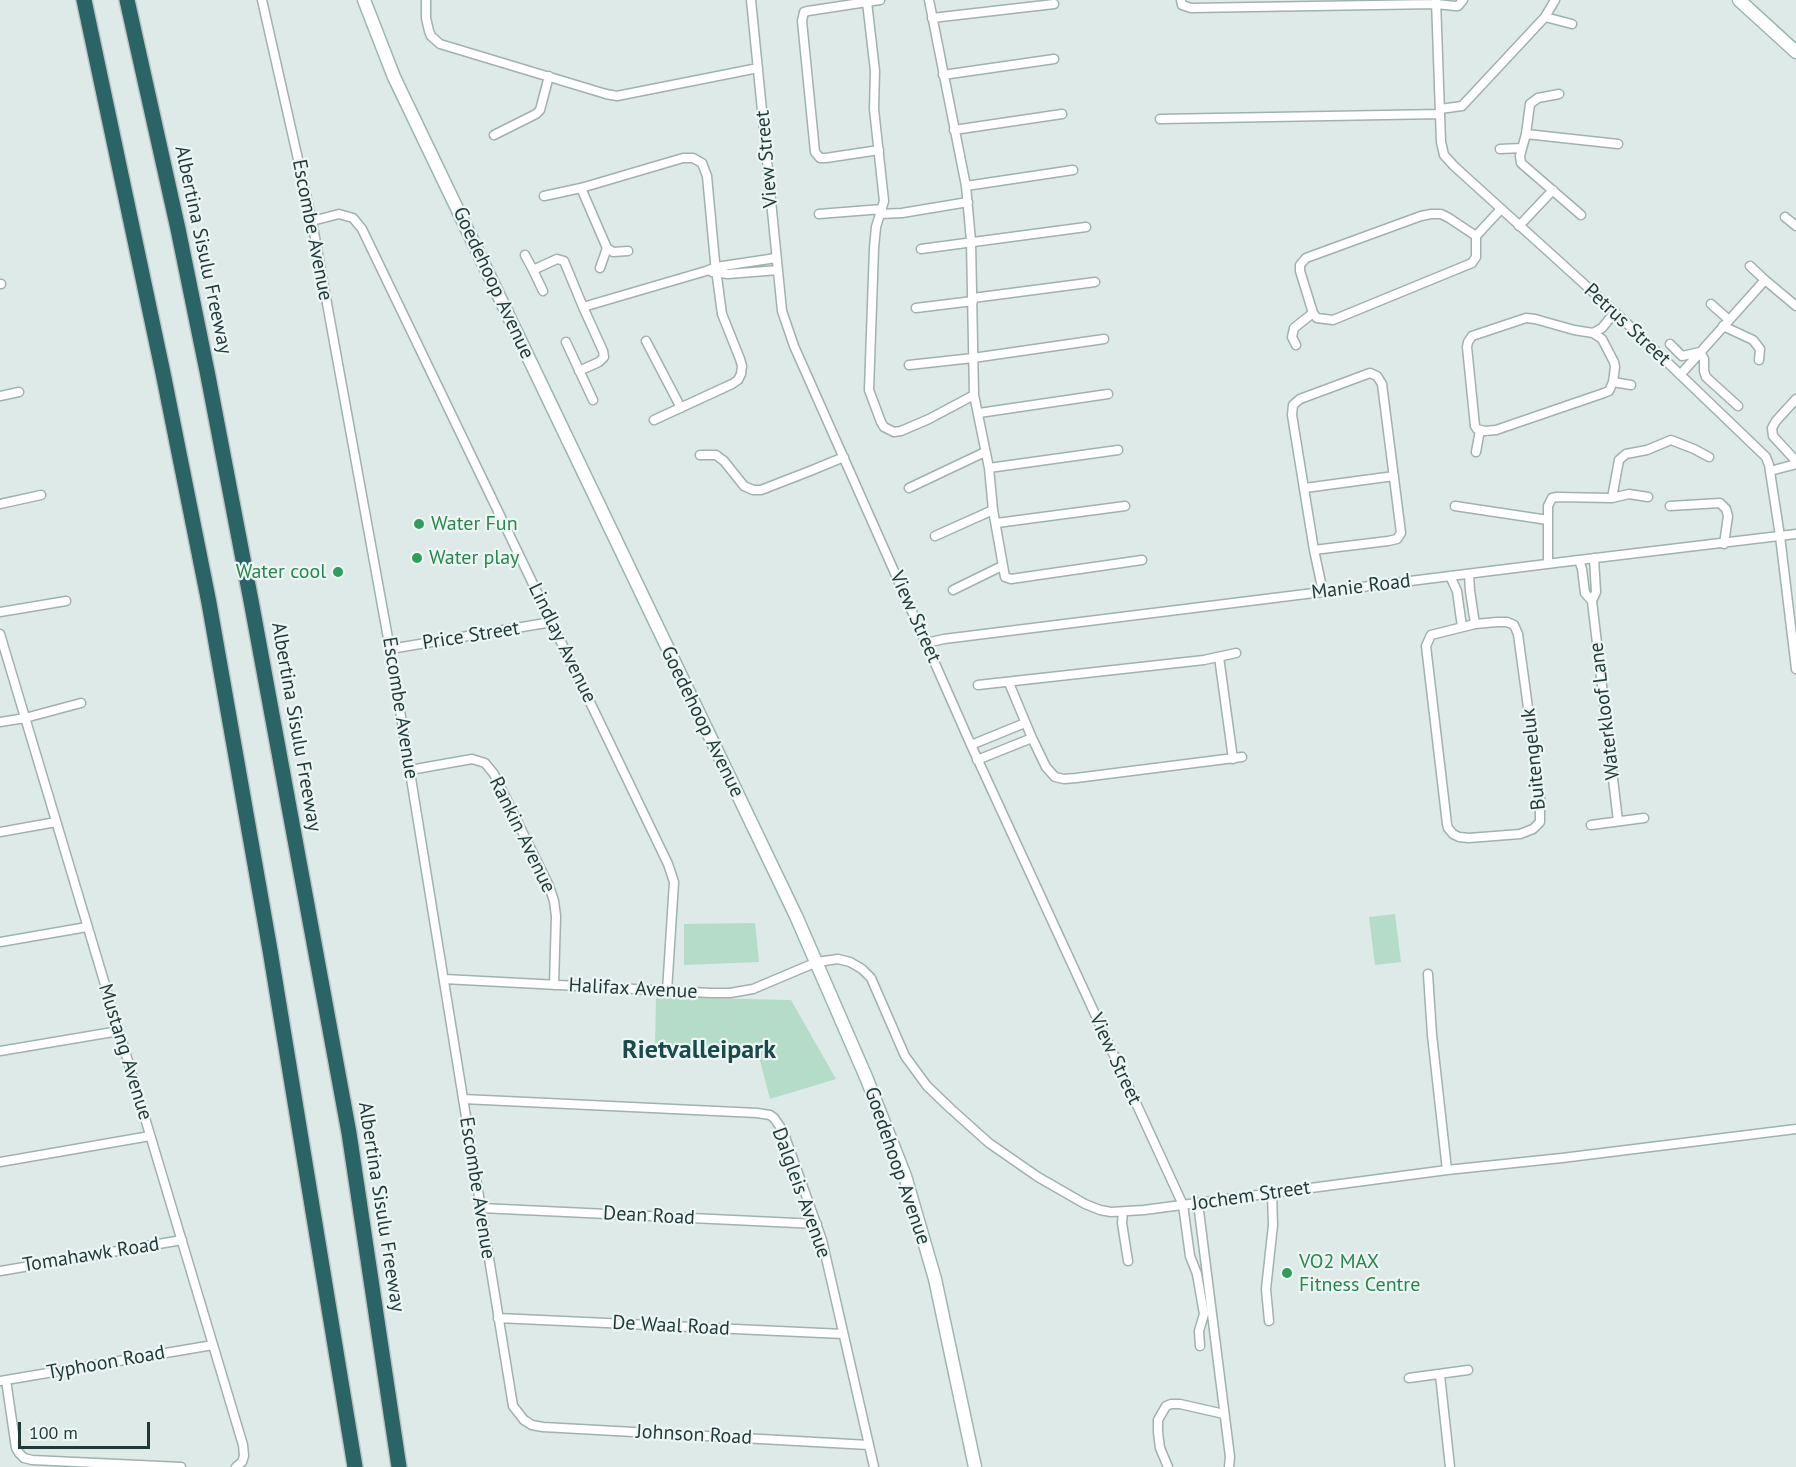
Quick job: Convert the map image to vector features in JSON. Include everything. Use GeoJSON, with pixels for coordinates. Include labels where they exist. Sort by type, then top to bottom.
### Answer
{"type":"FeatureCollection","features":[{"type":"Feature","properties":{"kind":"highway"},"geometry":{"type":"LineString","coordinates":[[84,0],[209,603],[270,950],[355,1467]]}},
{"type":"Feature","properties":{"kind":"highway","name":"Albertina Sisulu Freeway"},"geometry":{"type":"LineString","coordinates":[[127,0],[199,331],[255,618],[349,1133],[399,1467]]}},
{"type":"Feature","properties":{"kind":"main road","name":"Goedehoop Avenue"},"geometry":{"type":"LineString","coordinates":[[364,0],[394,77],[817,962],[892,1141],[910,1191],[939,1298],[975,1467]]}},
{"type":"Feature","properties":{"kind":"main road"},"geometry":{"type":"LineString","coordinates":[[1739,0],[1796,52]]}},
{"type":"Feature","properties":{"kind":"street","name":"Escombe Avenue"},"geometry":{"type":"LineString","coordinates":[[262,0],[312,221],[390,649],[512,1402],[521,1418]]}},
{"type":"Feature","properties":{"kind":"street"},"geometry":{"type":"LineString","coordinates":[[426,0],[429,31],[436,42],[606,94],[617,96],[758,68]]}},
{"type":"Feature","properties":{"kind":"street","name":"View Street"},"geometry":{"type":"LineString","coordinates":[[751,0],[782,311],[794,346],[977,760],[1183,1205],[1190,1256],[1197,1274],[1204,1314],[1199,1331],[1200,1346]]}},
{"type":"Feature","properties":{"kind":"street"},"geometry":{"type":"LineString","coordinates":[[879,150],[826,158],[820,158],[815,152],[802,21],[804,12],[880,0]]}},
{"type":"Feature","properties":{"kind":"street"},"geometry":{"type":"LineString","coordinates":[[929,0],[966,186],[971,241],[974,396],[989,468],[993,510],[1005,577],[1011,579],[1142,560]]}},
{"type":"Feature","properties":{"kind":"street"},"geometry":{"type":"LineString","coordinates":[[1181,0],[1185,6],[1191,8],[1436,2],[1457,6],[1463,0]]}},
{"type":"Feature","properties":{"kind":"street"},"geometry":{"type":"LineString","coordinates":[[1160,119],[1440,112],[1462,106],[1545,17],[1555,0]]}},
{"type":"Feature","properties":{"kind":"street"},"geometry":{"type":"LineString","coordinates":[[867,2],[875,71],[874,109],[884,201],[876,227],[874,248],[869,390],[881,422],[889,430],[901,431],[974,396]]}},
{"type":"Feature","properties":{"kind":"street","name":"Petrus Street"},"geometry":{"type":"LineString","coordinates":[[1436,2],[1444,155],[1615,312],[1766,457],[1780,536],[1796,669]]}},
{"type":"Feature","properties":{"kind":"street"},"geometry":{"type":"LineString","coordinates":[[932,18],[1054,4]]}},
{"type":"Feature","properties":{"kind":"street"},"geometry":{"type":"LineString","coordinates":[[1545,17],[1572,24]]}},
{"type":"Feature","properties":{"kind":"street"},"geometry":{"type":"LineString","coordinates":[[943,75],[1054,59]]}},
{"type":"Feature","properties":{"kind":"street"},"geometry":{"type":"LineString","coordinates":[[494,135],[540,110],[549,76]]}},
{"type":"Feature","properties":{"kind":"street"},"geometry":{"type":"LineString","coordinates":[[1559,94],[1538,98],[1530,104],[1520,156],[1521,163],[1581,215]]}},
{"type":"Feature","properties":{"kind":"street"},"geometry":{"type":"LineString","coordinates":[[954,130],[1062,114]]}},
{"type":"Feature","properties":{"kind":"street"},"geometry":{"type":"LineString","coordinates":[[1526,134],[1618,144]]}},
{"type":"Feature","properties":{"kind":"street"},"geometry":{"type":"LineString","coordinates":[[1500,149],[1522,148]]}},
{"type":"Feature","properties":{"kind":"street"},"geometry":{"type":"LineString","coordinates":[[544,196],[581,188],[683,158],[693,158],[702,163],[707,176],[722,314],[740,359],[741,374],[732,384],[654,420]]}},
{"type":"Feature","properties":{"kind":"street"},"geometry":{"type":"LineString","coordinates":[[966,186],[1073,170]]}},
{"type":"Feature","properties":{"kind":"street"},"geometry":{"type":"LineString","coordinates":[[581,188],[607,248],[612,252],[628,250]]}},
{"type":"Feature","properties":{"kind":"street"},"geometry":{"type":"LineString","coordinates":[[1519,226],[1552,190]]}},
{"type":"Feature","properties":{"kind":"street"},"geometry":{"type":"LineString","coordinates":[[819,214],[902,213],[968,202]]}},
{"type":"Feature","properties":{"kind":"street"},"geometry":{"type":"LineString","coordinates":[[1476,236],[1441,214],[1431,214],[1306,258],[1300,265],[1300,270],[1313,313],[1317,318],[1333,320],[1472,263],[1476,257],[1476,236],[1501,209]]}},
{"type":"Feature","properties":{"kind":"street","name":"Lindlay Avenue"},"geometry":{"type":"LineString","coordinates":[[312,221],[339,214],[353,218],[362,229],[672,870],[674,890],[667,991]]}},
{"type":"Feature","properties":{"kind":"street"},"geometry":{"type":"LineString","coordinates":[[1785,217],[1796,226]]}},
{"type":"Feature","properties":{"kind":"street"},"geometry":{"type":"LineString","coordinates":[[921,249],[1086,227]]}},
{"type":"Feature","properties":{"kind":"street"},"geometry":{"type":"LineString","coordinates":[[600,268],[607,248]]}},
{"type":"Feature","properties":{"kind":"street"},"geometry":{"type":"LineString","coordinates":[[525,255],[543,291]]}},
{"type":"Feature","properties":{"kind":"street"},"geometry":{"type":"LineString","coordinates":[[583,307],[706,272],[776,258]]}},
{"type":"Feature","properties":{"kind":"street"},"geometry":{"type":"LineString","coordinates":[[533,270],[557,259],[562,260],[603,351],[603,357],[599,362],[579,371]]}},
{"type":"Feature","properties":{"kind":"street"},"geometry":{"type":"LineString","coordinates":[[1750,266],[1796,306]]}},
{"type":"Feature","properties":{"kind":"street"},"geometry":{"type":"LineString","coordinates":[[716,270],[728,274],[778,270]]}},
{"type":"Feature","properties":{"kind":"street"},"geometry":{"type":"LineString","coordinates":[[1680,375],[1765,280]]}},
{"type":"Feature","properties":{"kind":"street"},"geometry":{"type":"LineString","coordinates":[[916,308],[1095,282]]}},
{"type":"Feature","properties":{"kind":"street"},"geometry":{"type":"LineString","coordinates":[[1711,304],[1726,323],[1753,340],[1760,349],[1759,360]]}},
{"type":"Feature","properties":{"kind":"street"},"geometry":{"type":"LineString","coordinates":[[1593,333],[1602,328],[1615,312]]}},
{"type":"Feature","properties":{"kind":"street"},"geometry":{"type":"LineString","coordinates":[[1296,345],[1292,337],[1294,328],[1313,313]]}},
{"type":"Feature","properties":{"kind":"street"},"geometry":{"type":"LineString","coordinates":[[1526,318],[1535,319],[1593,333],[1602,339],[1614,362],[1613,382],[1604,393],[1496,430],[1480,430],[1475,426],[1473,415],[1467,347],[1472,336],[1526,318]]}},
{"type":"Feature","properties":{"kind":"street"},"geometry":{"type":"LineString","coordinates":[[909,365],[1104,339]]}},
{"type":"Feature","properties":{"kind":"street"},"geometry":{"type":"LineString","coordinates":[[646,341],[681,408]]}},
{"type":"Feature","properties":{"kind":"street"},"geometry":{"type":"LineString","coordinates":[[566,342],[593,400]]}},
{"type":"Feature","properties":{"kind":"street"},"geometry":{"type":"LineString","coordinates":[[1670,345],[1682,356],[1700,352]]}},
{"type":"Feature","properties":{"kind":"street"},"geometry":{"type":"LineString","coordinates":[[1700,352],[1704,359],[1706,377],[1738,406]]}},
{"type":"Feature","properties":{"kind":"street"},"geometry":{"type":"LineString","coordinates":[[1314,550],[1388,542],[1397,539],[1401,533],[1382,384],[1377,376],[1370,373],[1300,399],[1293,405],[1292,415],[1314,550],[1323,592]]}},
{"type":"Feature","properties":{"kind":"street"},"geometry":{"type":"LineString","coordinates":[[1613,382],[1631,386]]}},
{"type":"Feature","properties":{"kind":"street"},"geometry":{"type":"LineString","coordinates":[[0,396],[19,392]]}},
{"type":"Feature","properties":{"kind":"street"},"geometry":{"type":"LineString","coordinates":[[979,413],[1108,394]]}},
{"type":"Feature","properties":{"kind":"street"},"geometry":{"type":"LineString","coordinates":[[1770,471],[1796,463],[1773,436],[1772,428],[1796,399]]}},
{"type":"Feature","properties":{"kind":"street"},"geometry":{"type":"LineString","coordinates":[[1476,452],[1480,430]]}},
{"type":"Feature","properties":{"kind":"street"},"geometry":{"type":"LineString","coordinates":[[1612,498],[1619,460],[1626,454],[1647,450],[1671,440],[1709,458]]}},
{"type":"Feature","properties":{"kind":"street"},"geometry":{"type":"LineString","coordinates":[[989,468],[1118,450]]}},
{"type":"Feature","properties":{"kind":"street"},"geometry":{"type":"LineString","coordinates":[[909,488],[986,452]]}},
{"type":"Feature","properties":{"kind":"street"},"geometry":{"type":"LineString","coordinates":[[700,455],[716,455],[724,461],[744,486],[753,490],[761,490],[844,457]]}},
{"type":"Feature","properties":{"kind":"street"},"geometry":{"type":"LineString","coordinates":[[1305,488],[1394,476]]}},
{"type":"Feature","properties":{"kind":"street"},"geometry":{"type":"LineString","coordinates":[[1548,564],[1548,506],[1552,498],[1612,498],[1629,494],[1648,497]]}},
{"type":"Feature","properties":{"kind":"street"},"geometry":{"type":"LineString","coordinates":[[0,504],[41,495]]}},
{"type":"Feature","properties":{"kind":"street"},"geometry":{"type":"LineString","coordinates":[[1670,506],[1720,503],[1726,509],[1728,516],[1724,544]]}},
{"type":"Feature","properties":{"kind":"street"},"geometry":{"type":"LineString","coordinates":[[997,523],[1125,506]]}},
{"type":"Feature","properties":{"kind":"street"},"geometry":{"type":"LineString","coordinates":[[1455,506],[1548,520]]}},
{"type":"Feature","properties":{"kind":"street"},"geometry":{"type":"LineString","coordinates":[[935,536],[993,510]]}},
{"type":"Feature","properties":{"kind":"street","name":"Manie Road"},"geometry":{"type":"LineString","coordinates":[[926,643],[1796,534]]}},
{"type":"Feature","properties":{"kind":"street","name":"Waterkloof Lane"},"geometry":{"type":"LineString","coordinates":[[1593,558],[1596,592],[1592,601],[1618,821]]}},
{"type":"Feature","properties":{"kind":"street","name":"Waterkloof Lane"},"geometry":{"type":"LineString","coordinates":[[1579,560],[1585,593],[1592,601]]}},
{"type":"Feature","properties":{"kind":"street"},"geometry":{"type":"LineString","coordinates":[[953,590],[1002,566]]}},
{"type":"Feature","properties":{"kind":"street"},"geometry":{"type":"LineString","coordinates":[[1469,574],[1475,624]]}},
{"type":"Feature","properties":{"kind":"street"},"geometry":{"type":"LineString","coordinates":[[1450,576],[1457,591],[1462,627]]}},
{"type":"Feature","properties":{"kind":"street"},"geometry":{"type":"LineString","coordinates":[[0,612],[66,601]]}},
{"type":"Feature","properties":{"kind":"street","name":"Price Street"},"geometry":{"type":"LineString","coordinates":[[390,649],[552,622]]}},
{"type":"Feature","properties":{"kind":"street","name":"Buitengeluk"},"geometry":{"type":"LineString","coordinates":[[1507,622],[1514,625],[1518,634],[1541,812],[1540,822],[1533,829],[1520,834],[1469,838],[1459,837],[1448,828],[1426,646],[1431,635],[1475,624],[1507,622]]}},
{"type":"Feature","properties":{"kind":"street","name":"Mustang Avenue"},"geometry":{"type":"LineString","coordinates":[[0,634],[244,1451],[243,1458],[236,1467]]}},
{"type":"Feature","properties":{"kind":"street"},"geometry":{"type":"LineString","coordinates":[[978,686],[1204,660],[1236,653]]}},
{"type":"Feature","properties":{"kind":"street"},"geometry":{"type":"LineString","coordinates":[[1009,683],[1046,767],[1055,777],[1064,779],[1237,758],[1219,657]]}},
{"type":"Feature","properties":{"kind":"street"},"geometry":{"type":"LineString","coordinates":[[0,722],[81,704]]}},
{"type":"Feature","properties":{"kind":"street"},"geometry":{"type":"LineString","coordinates":[[971,745],[1025,723]]}},
{"type":"Feature","properties":{"kind":"street"},"geometry":{"type":"LineString","coordinates":[[977,760],[1032,738]]}},
{"type":"Feature","properties":{"kind":"street","name":"Rankin Avenue"},"geometry":{"type":"LineString","coordinates":[[410,770],[472,759],[485,764],[495,774],[554,901],[556,916],[554,985]]}},
{"type":"Feature","properties":{"kind":"street"},"geometry":{"type":"LineString","coordinates":[[1592,825],[1644,818]]}},
{"type":"Feature","properties":{"kind":"street"},"geometry":{"type":"LineString","coordinates":[[0,832],[56,822]]}},
{"type":"Feature","properties":{"kind":"street"},"geometry":{"type":"LineString","coordinates":[[0,942],[87,927]]}},
{"type":"Feature","properties":{"kind":"street","name":"Jochem Street"},"geometry":{"type":"LineString","coordinates":[[817,962],[842,960],[868,974],[875,984],[900,1047],[927,1086],[989,1143],[1038,1177],[1100,1210],[1123,1212],[1447,1170],[1796,1129]]}},
{"type":"Feature","properties":{"kind":"street","name":"Halifax Avenue"},"geometry":{"type":"LineString","coordinates":[[444,979],[711,993],[747,991],[817,962]]}},
{"type":"Feature","properties":{"kind":"street"},"geometry":{"type":"LineString","coordinates":[[1428,974],[1433,1047],[1447,1170]]}},
{"type":"Feature","properties":{"kind":"street"},"geometry":{"type":"LineString","coordinates":[[0,1051],[119,1031]]}},
{"type":"Feature","properties":{"kind":"street","name":"Dalgleis Avenue"},"geometry":{"type":"LineString","coordinates":[[463,1099],[757,1113],[770,1115],[777,1121],[783,1131],[817,1224],[874,1467]]}},
{"type":"Feature","properties":{"kind":"street"},"geometry":{"type":"LineString","coordinates":[[0,1162],[150,1136]]}},
{"type":"Feature","properties":{"kind":"street"},"geometry":{"type":"LineString","coordinates":[[1269,1321],[1266,1289],[1273,1225],[1272,1194]]}},
{"type":"Feature","properties":{"kind":"street"},"geometry":{"type":"LineString","coordinates":[[1198,1203],[1230,1457],[1229,1467]]}},
{"type":"Feature","properties":{"kind":"street","name":"Dean Road"},"geometry":{"type":"LineString","coordinates":[[481,1208],[817,1224]]}},
{"type":"Feature","properties":{"kind":"street"},"geometry":{"type":"LineString","coordinates":[[1123,1212],[1122,1223],[1128,1261]]}},
{"type":"Feature","properties":{"kind":"street","name":"Tomahawk Road"},"geometry":{"type":"LineString","coordinates":[[0,1271],[182,1240]]}},
{"type":"Feature","properties":{"kind":"street","name":"De Waal Road"},"geometry":{"type":"LineString","coordinates":[[498,1318],[843,1334]]}},
{"type":"Feature","properties":{"kind":"street","name":"Typhoon Road"},"geometry":{"type":"LineString","coordinates":[[3,1381],[213,1345]]}},
{"type":"Feature","properties":{"kind":"street"},"geometry":{"type":"LineString","coordinates":[[1409,1378],[1468,1370]]}},
{"type":"Feature","properties":{"kind":"street"},"geometry":{"type":"LineString","coordinates":[[1440,1375],[1450,1467]]}},
{"type":"Feature","properties":{"kind":"street"},"geometry":{"type":"LineString","coordinates":[[3,1381],[16,1448],[24,1458],[181,1467]]}},
{"type":"Feature","properties":{"kind":"street"},"geometry":{"type":"LineString","coordinates":[[1168,1467],[1160,1448],[1158,1432],[1158,1420],[1166,1406],[1180,1404],[1224,1414]]}},
{"type":"Feature","properties":{"kind":"street","name":"Johnson Road"},"geometry":{"type":"LineString","coordinates":[[521,1418],[532,1425],[543,1427],[869,1445]]}},
{"type":"Feature","properties":{"kind":"green space"},"geometry":{"type":"Polygon","coordinates":[[[1395,914],[1401,962],[1375,965],[1369,917],[1395,914]]]}},
{"type":"Feature","properties":{"kind":"green space"},"geometry":{"type":"Polygon","coordinates":[[[755,923],[759,962],[684,965],[684,924],[755,923]]]}},
{"type":"Feature","properties":{"kind":"green space"},"geometry":{"type":"Polygon","coordinates":[[[656,997],[791,1000],[836,1079],[770,1099],[758,1053],[655,1051],[656,997]]]}},
{"type":"Feature","properties":{"kind":"place","name":"Water Fun"},"geometry":{"type":"Point","coordinates":[419,524]}},
{"type":"Feature","properties":{"kind":"place","name":"Water play"},"geometry":{"type":"Point","coordinates":[417,558]}},
{"type":"Feature","properties":{"kind":"place","name":"Water cool"},"geometry":{"type":"Point","coordinates":[338,572]}},
{"type":"Feature","properties":{"kind":"place","name":"VO2 MAX Fitness Centre"},"geometry":{"type":"Point","coordinates":[1287,1273]}},
{"type":"Feature","properties":{"kind":"district","name":"Rietvalleipark"},"geometry":{"type":"Point","coordinates":[699,1051]}}]}
